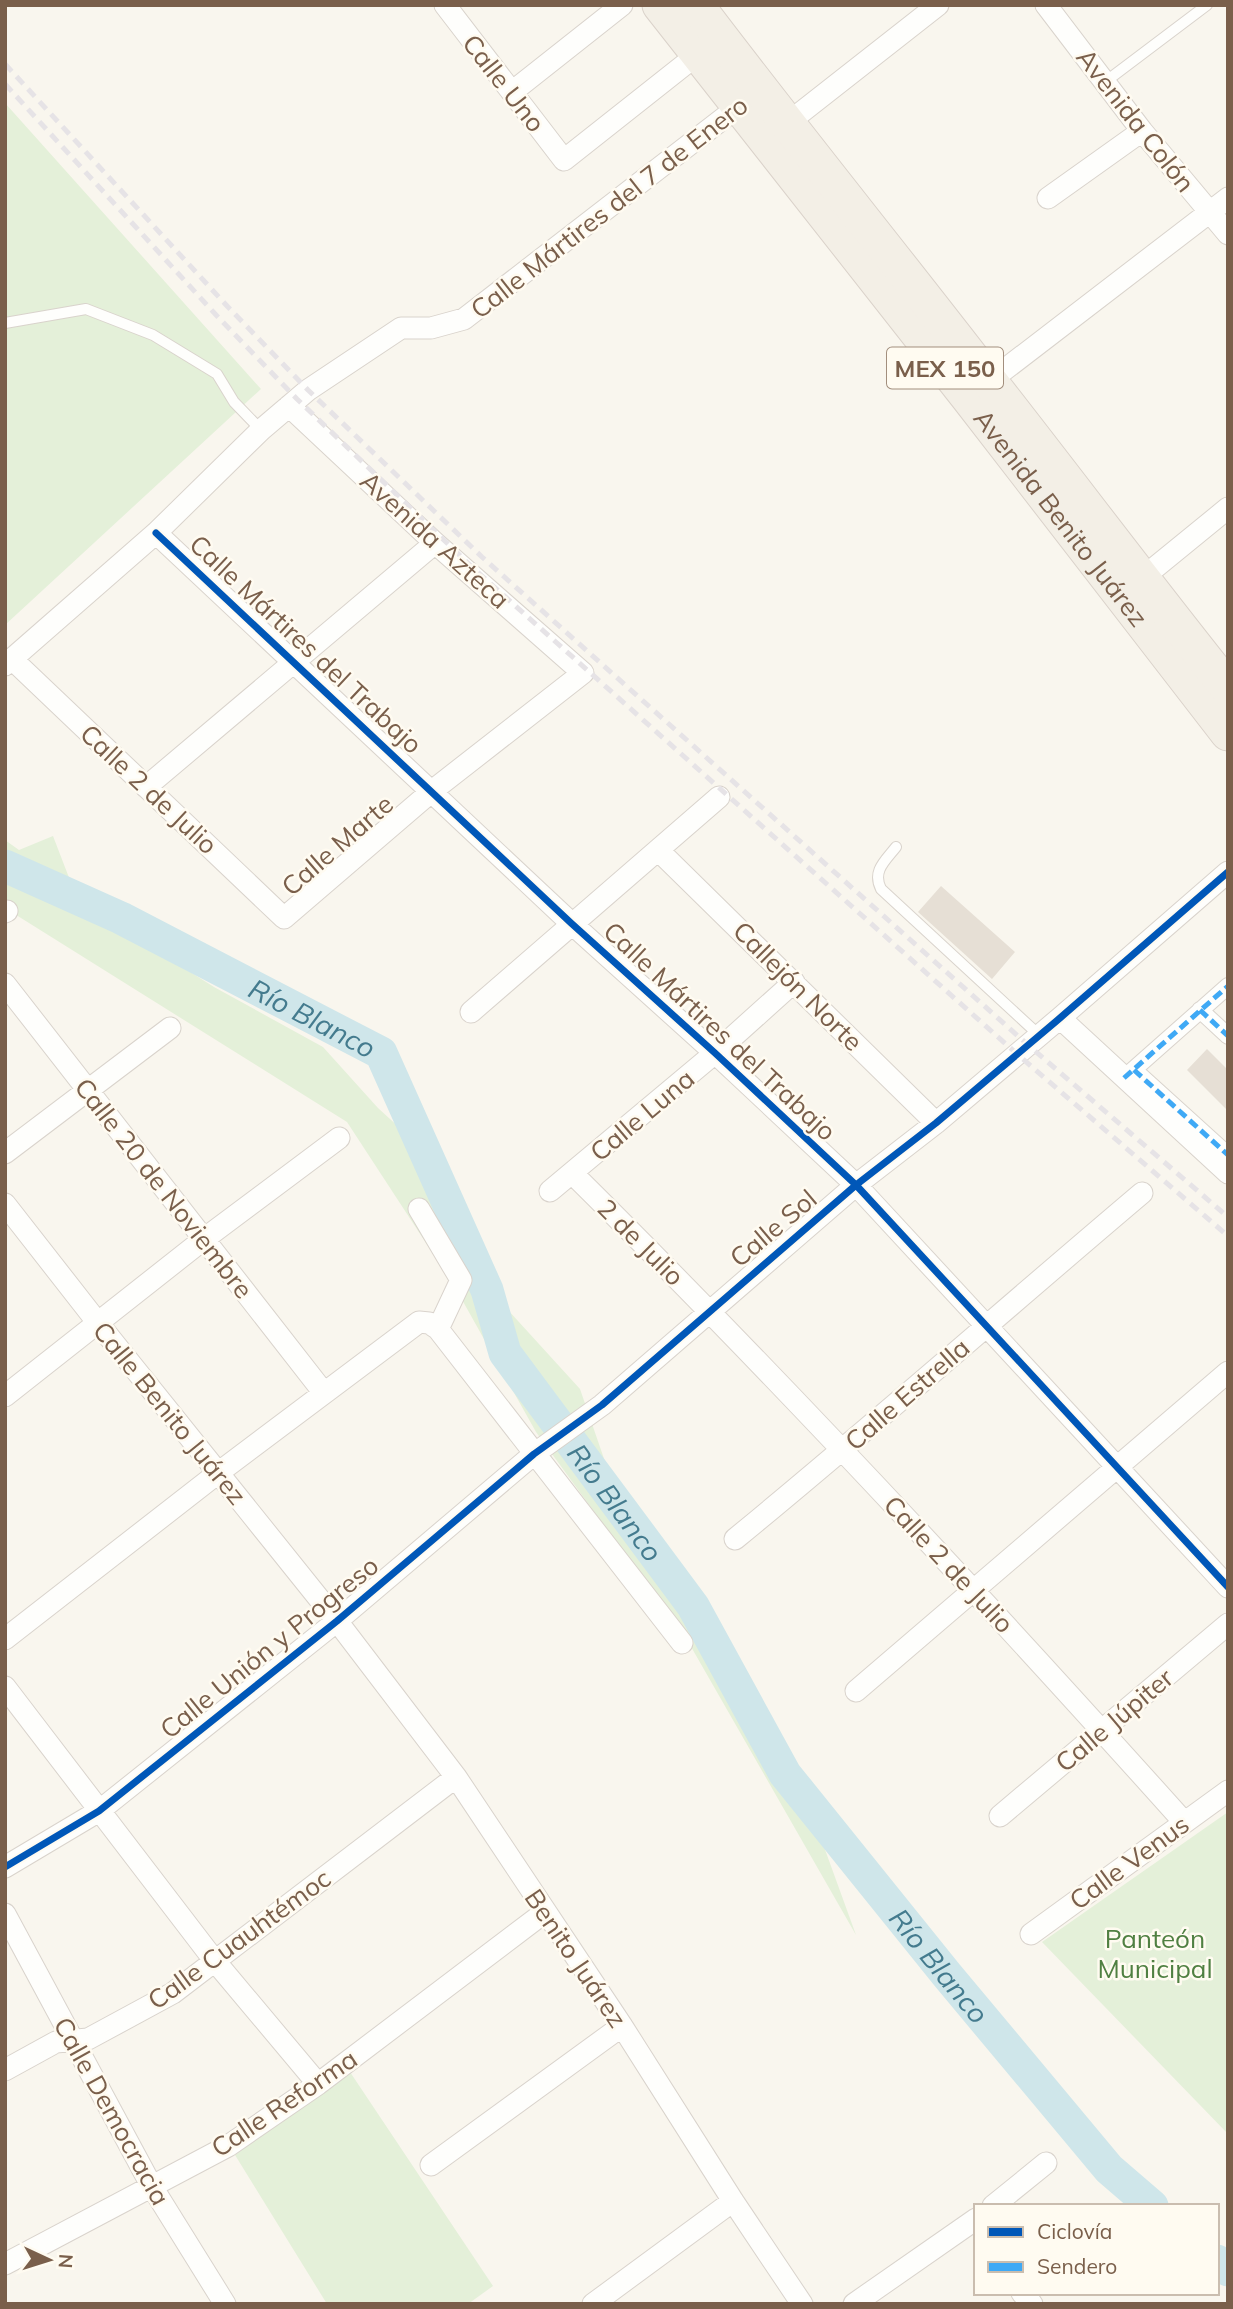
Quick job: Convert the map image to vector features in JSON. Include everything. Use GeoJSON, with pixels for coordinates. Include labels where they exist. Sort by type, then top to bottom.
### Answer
{"type":"FeatureCollection","features":[{"type":"Feature","properties":{"kind":"main road","name":"Avenida Benito Juárez"},"geometry":{"type":"LineString","coordinates":[[660,5],[698,54],[749,98]]}},
{"type":"Feature","properties":{"kind":"main road","name":"Avenida Benito Juárez"},"geometry":{"type":"LineString","coordinates":[[696,5],[749,98],[775,132],[979,389],[1141,579],[1228,688]]}},
{"type":"Feature","properties":{"kind":"main road","name":"Avenida Benito Juárez"},"geometry":{"type":"LineString","coordinates":[[979,389],[1228,733]]}},
{"type":"Feature","properties":{"kind":"street","name":"Calle Uno"},"geometry":{"type":"LineString","coordinates":[[444,5],[564,160],[698,54]]}},
{"type":"Feature","properties":{"kind":"street"},"geometry":{"type":"LineString","coordinates":[[512,92],[622,5]]}},
{"type":"Feature","properties":{"kind":"street"},"geometry":{"type":"LineString","coordinates":[[775,132],[938,5]]}},
{"type":"Feature","properties":{"kind":"street","name":"Avenida Colón"},"geometry":{"type":"LineString","coordinates":[[1046,5],[1142,131],[1228,234]]}},
{"type":"Feature","properties":{"kind":"street","name":"Calle Mártires del 7 de Enero"},"geometry":{"type":"LineString","coordinates":[[9,663],[156,533],[256,424],[289,406],[308,390],[401,328],[431,328],[464,319],[749,98]]}},
{"type":"Feature","properties":{"kind":"street"},"geometry":{"type":"LineString","coordinates":[[1048,198],[1142,131]]}},
{"type":"Feature","properties":{"kind":"street"},"geometry":{"type":"LineString","coordinates":[[979,389],[1228,198]]}},
{"type":"Feature","properties":{"kind":"street","name":"Avenida Azteca"},"geometry":{"type":"LineString","coordinates":[[289,406],[435,542],[583,673]]}},
{"type":"Feature","properties":{"kind":"street"},"geometry":{"type":"LineString","coordinates":[[1141,579],[1228,508]]}},
{"type":"Feature","properties":{"kind":"street","name":"Calle Mártires del Trabajo"},"geometry":{"type":"LineString","coordinates":[[156,533],[571,923],[856,1185],[1228,1587]]}},
{"type":"Feature","properties":{"kind":"street"},"geometry":{"type":"LineString","coordinates":[[146,787],[435,542]]}},
{"type":"Feature","properties":{"kind":"street","name":"Calle 2 de Julio"},"geometry":{"type":"LineString","coordinates":[[9,663],[285,918]]}},
{"type":"Feature","properties":{"kind":"street","name":"Calle Marte"},"geometry":{"type":"LineString","coordinates":[[285,918],[432,791],[583,673]]}},
{"type":"Feature","properties":{"kind":"street"},"geometry":{"type":"LineString","coordinates":[[471,1012],[719,797]]}},
{"type":"Feature","properties":{"kind":"street","name":"Callejón Norte"},"geometry":{"type":"LineString","coordinates":[[659,851],[936,1123]]}},
{"type":"Feature","properties":{"kind":"street","name":"Calle Sol"},"geometry":{"type":"LineString","coordinates":[[541,1449],[602,1405],[856,1185],[936,1123],[1228,872]]}},
{"type":"Feature","properties":{"kind":"street","name":"Calle Luna"},"geometry":{"type":"LineString","coordinates":[[550,1191],[715,1053],[794,982]]}},
{"type":"Feature","properties":{"kind":"street","name":"Calle 20 de Noviembre"},"geometry":{"type":"LineString","coordinates":[[5,984],[324,1393]]}},
{"type":"Feature","properties":{"kind":"street"},"geometry":{"type":"LineString","coordinates":[[1129,1074],[1228,986]]}},
{"type":"Feature","properties":{"kind":"street"},"geometry":{"type":"LineString","coordinates":[[1200,1010],[1228,1036]]}},
{"type":"Feature","properties":{"kind":"street"},"geometry":{"type":"LineString","coordinates":[[1059,1018],[1228,1155]]}},
{"type":"Feature","properties":{"kind":"street"},"geometry":{"type":"LineString","coordinates":[[5,1153],[170,1028]]}},
{"type":"Feature","properties":{"kind":"street"},"geometry":{"type":"LineString","coordinates":[[1129,1074],[1228,1173]]}},
{"type":"Feature","properties":{"kind":"street"},"geometry":{"type":"LineString","coordinates":[[5,1396],[204,1239],[340,1138]]}},
{"type":"Feature","properties":{"kind":"street","name":"2 de Julio"},"geometry":{"type":"LineString","coordinates":[[573,1174],[710,1310]]}},
{"type":"Feature","properties":{"kind":"street","name":"Calle Estrella"},"geometry":{"type":"LineString","coordinates":[[735,1539],[843,1450],[984,1326],[1142,1193]]}},
{"type":"Feature","properties":{"kind":"street","name":"Calle Benito Juárez"},"geometry":{"type":"LineString","coordinates":[[5,1204],[337,1621]]}},
{"type":"Feature","properties":{"kind":"street"},"geometry":{"type":"LineString","coordinates":[[419,1209],[461,1280],[434,1326]]}},
{"type":"Feature","properties":{"kind":"street","name":"Calle 2 de Julio"},"geometry":{"type":"LineString","coordinates":[[710,1310],[973,1589],[1184,1822]]}},
{"type":"Feature","properties":{"kind":"street"},"geometry":{"type":"LineString","coordinates":[[5,1639],[218,1473],[419,1322],[434,1326],[541,1449],[682,1643]]}},
{"type":"Feature","properties":{"kind":"street"},"geometry":{"type":"LineString","coordinates":[[856,1691],[1228,1372]]}},
{"type":"Feature","properties":{"kind":"street","name":"Calle Unión y Progreso"},"geometry":{"type":"LineString","coordinates":[[5,1867],[99,1811],[337,1621],[541,1449]]}},
{"type":"Feature","properties":{"kind":"street","name":"Benito Juárez"},"geometry":{"type":"LineString","coordinates":[[337,1621],[456,1777],[622,2026],[802,2304]]}},
{"type":"Feature","properties":{"kind":"street","name":"Calle Júpiter"},"geometry":{"type":"LineString","coordinates":[[1000,1816],[1228,1624]]}},
{"type":"Feature","properties":{"kind":"street"},"geometry":{"type":"LineString","coordinates":[[5,1687],[214,1960],[318,2084]]}},
{"type":"Feature","properties":{"kind":"street","name":"Calle Cuauhtémoc"},"geometry":{"type":"LineString","coordinates":[[5,2070],[56,2042],[88,2039],[173,1993],[456,1777]]}},
{"type":"Feature","properties":{"kind":"street","name":"Calle Venus"},"geometry":{"type":"LineString","coordinates":[[1031,1934],[1228,1791]]}},
{"type":"Feature","properties":{"kind":"street","name":"Calle Reforma"},"geometry":{"type":"LineString","coordinates":[[5,2264],[228,2146],[318,2084],[545,1912]]}},
{"type":"Feature","properties":{"kind":"street","name":"Calle Democracia"},"geometry":{"type":"LineString","coordinates":[[5,1914],[151,2186],[225,2304]]}},
{"type":"Feature","properties":{"kind":"street"},"geometry":{"type":"LineString","coordinates":[[431,2165],[622,2026]]}},
{"type":"Feature","properties":{"kind":"street"},"geometry":{"type":"LineString","coordinates":[[995,2204],[1046,2163]]}},
{"type":"Feature","properties":{"kind":"street"},"geometry":{"type":"LineString","coordinates":[[593,2304],[733,2201]]}},
{"type":"Feature","properties":{"kind":"street"},"geometry":{"type":"LineString","coordinates":[[854,2304],[972,2230]]}},
{"type":"Feature","properties":{"kind":"lane"},"geometry":{"type":"LineString","coordinates":[[1105,82],[1207,5]]}},
{"type":"Feature","properties":{"kind":"lane"},"geometry":{"type":"LineString","coordinates":[[5,323],[86,309],[153,335],[216,374],[234,402],[256,424]]}},
{"type":"Feature","properties":{"kind":"lane"},"geometry":{"type":"LineString","coordinates":[[896,847],[877,872],[881,889],[1033,1040]]}},
{"type":"Feature","properties":{"kind":"green space"},"geometry":{"type":"Polygon","coordinates":[[[5,103],[261,389],[5,625],[5,103]]]}},
{"type":"Feature","properties":{"kind":"green space"},"geometry":{"type":"Polygon","coordinates":[[[53,836],[78,901],[214,987],[323,1047],[378,1108],[425,1151],[487,1287],[580,1389],[611,1479],[756,1688],[815,1822],[856,1935],[686,1638],[536,1432],[456,1289],[347,1122],[5,908],[5,840],[19,850],[53,836]]]}},
{"type":"Feature","properties":{"kind":"green space","name":"Panteón Municipal"},"geometry":{"type":"Polygon","coordinates":[[[1228,1812],[1228,2134],[1042,1942],[1228,1812]]]}},
{"type":"Feature","properties":{"kind":"green space"},"geometry":{"type":"Polygon","coordinates":[[[350,2072],[493,2286],[468,2304],[327,2304],[235,2155],[350,2072]]]}},
{"type":"Feature","properties":{"kind":"building"},"geometry":{"type":"Polygon","coordinates":[[[941,886],[1015,952],[992,979],[918,912],[941,886]]]}},
{"type":"Feature","properties":{"kind":"building"},"geometry":{"type":"Polygon","coordinates":[[[1207,1049],[1228,1070],[1228,1111],[1187,1070],[1207,1049]]]}},
{"type":"Feature","properties":{"kind":"waterway","name":"Río Blanco"},"geometry":{"type":"LineString","coordinates":[[5,866],[121,918],[381,1053],[487,1290],[505,1353],[693,1606],[785,1774],[947,1975],[1109,2169],[1150,2204]]}},
{"type":"Feature","properties":{"kind":"waterway","name":"Río Blanco"},"geometry":{"type":"LineString","coordinates":[[1219,2263],[1228,2270]]}},
{"type":"Feature","properties":{"kind":"railway"},"geometry":{"type":"LineString","coordinates":[[5,64],[308,390],[482,557],[1028,1045],[1228,1217]]}},
{"type":"Feature","properties":{"kind":"railway"},"geometry":{"type":"LineString","coordinates":[[5,84],[217,316],[297,399],[473,568],[1017,1054],[1228,1236]]}},
{"type":"Feature","properties":{"kind":"marked path"},"geometry":{"type":"LineString","coordinates":[[1124,1078],[1228,986]]}},
{"type":"Feature","properties":{"kind":"marked path"},"geometry":{"type":"LineString","coordinates":[[1200,1010],[1228,1036]]}},
{"type":"Feature","properties":{"kind":"marked path"},"geometry":{"type":"LineString","coordinates":[[1134,1070],[1228,1155]]}},
{"type":"Feature","properties":{"kind":"cycle path"},"geometry":{"type":"LineString","coordinates":[[156,533],[571,923],[856,1185],[1228,1587]]}},
{"type":"Feature","properties":{"kind":"cycle path"},"geometry":{"type":"LineString","coordinates":[[5,1867],[99,1811],[337,1621],[534,1454],[602,1405],[856,1185],[936,1123],[1228,872]]}}]}
